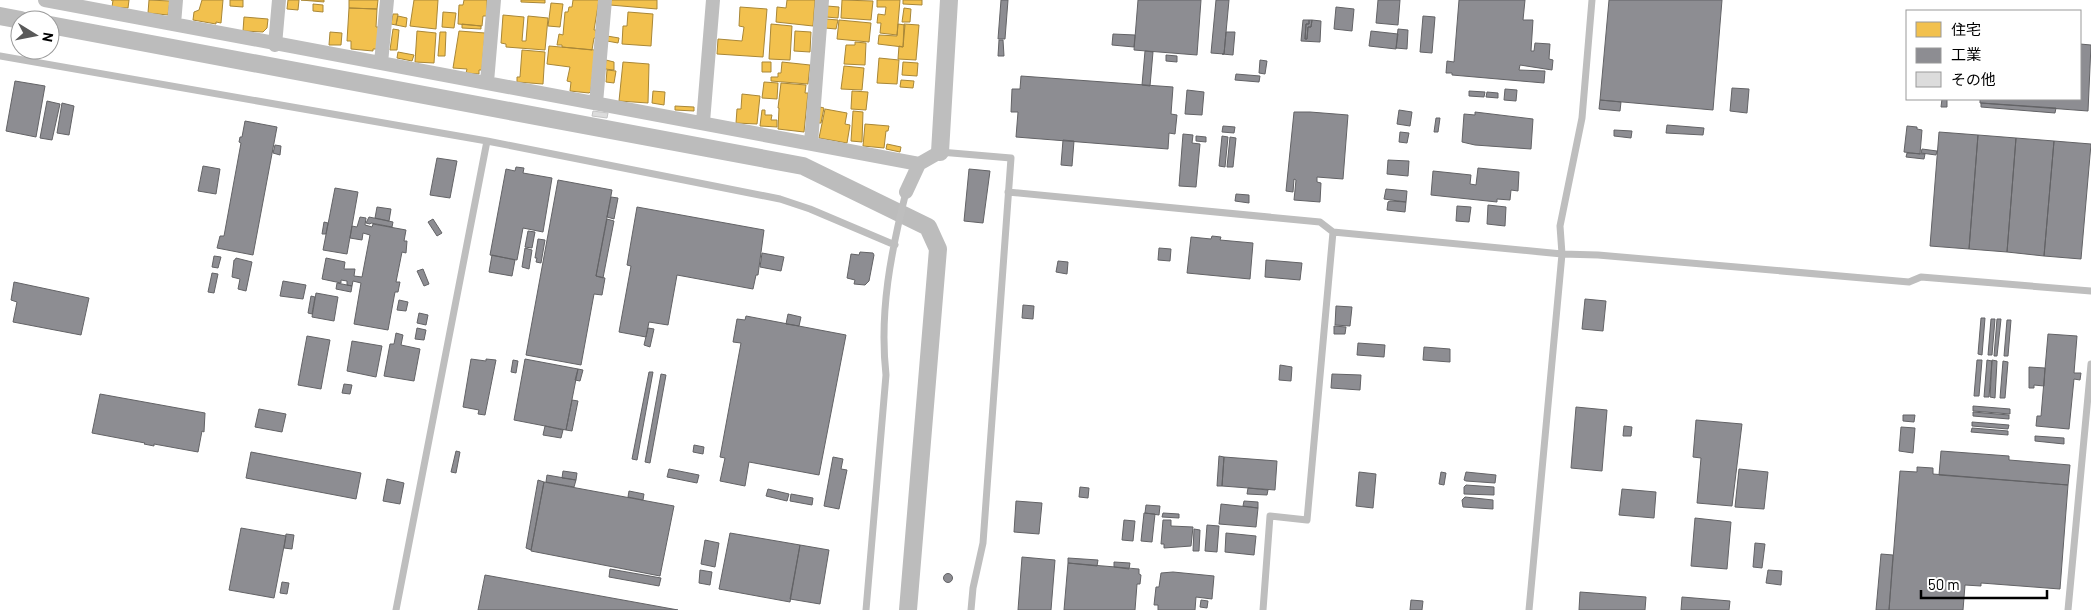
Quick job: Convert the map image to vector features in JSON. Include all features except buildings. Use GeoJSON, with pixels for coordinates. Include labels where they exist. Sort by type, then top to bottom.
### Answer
{"type":"FeatureCollection","features":[{"type":"Feature","properties":{"kind":"street"},"geometry":{"type":"LineString","coordinates":[[45,0],[81,3],[275,45],[487,82],[919,164]]}},
{"type":"Feature","properties":{"kind":"street"},"geometry":{"type":"LineString","coordinates":[[174,24],[176,0]]}},
{"type":"Feature","properties":{"kind":"street"},"geometry":{"type":"LineString","coordinates":[[275,45],[279,0]]}},
{"type":"Feature","properties":{"kind":"street"},"geometry":{"type":"LineString","coordinates":[[381,63],[387,0]]}},
{"type":"Feature","properties":{"kind":"street"},"geometry":{"type":"LineString","coordinates":[[487,82],[494,0]]}},
{"type":"Feature","properties":{"kind":"street"},"geometry":{"type":"LineString","coordinates":[[596,103],[605,0]]}},
{"type":"Feature","properties":{"kind":"street"},"geometry":{"type":"LineString","coordinates":[[703,122],[713,0]]}},
{"type":"Feature","properties":{"kind":"street"},"geometry":{"type":"LineString","coordinates":[[811,143],[822,0]]}},
{"type":"Feature","properties":{"kind":"street"},"geometry":{"type":"LineString","coordinates":[[906,192],[919,164],[940,152],[949,0]]}},
{"type":"Feature","properties":{"kind":"lane"},"geometry":{"type":"LineString","coordinates":[[1530,610],[1562,254],[1560,226],[1582,118],[1592,0]]}},
{"type":"Feature","properties":{"kind":"lane"},"geometry":{"type":"LineString","coordinates":[[0,56],[487,141],[780,199],[810,209],[895,245]]}},
{"type":"Feature","properties":{"kind":"lane"},"geometry":{"type":"LineString","coordinates":[[396,610],[487,141]]}},
{"type":"Feature","properties":{"kind":"lane"},"geometry":{"type":"LineString","coordinates":[[940,152],[1011,158],[983,543],[973,588],[972,610]]}},
{"type":"Feature","properties":{"kind":"lane"},"geometry":{"type":"LineString","coordinates":[[866,610],[886,374],[883,345],[886,286],[895,245],[896,231],[906,192]]}},
{"type":"Feature","properties":{"kind":"lane"},"geometry":{"type":"LineString","coordinates":[[1008,192],[1320,222],[1333,232],[1562,254],[1598,255],[1909,282],[1921,277],[2091,291]]}},
{"type":"Feature","properties":{"kind":"lane"},"geometry":{"type":"LineString","coordinates":[[1263,610],[1270,516],[1307,520],[1333,232]]}},
{"type":"Feature","properties":{"kind":"lane"},"geometry":{"type":"LineString","coordinates":[[2068,610],[2091,364]]}},
{"type":"Feature","properties":{"kind":"waterway"},"geometry":{"type":"LineString","coordinates":[[0,16],[10,18]]}},
{"type":"Feature","properties":{"kind":"waterway"},"geometry":{"type":"LineString","coordinates":[[60,27],[803,166],[928,227],[938,249],[908,610]]}}]}
